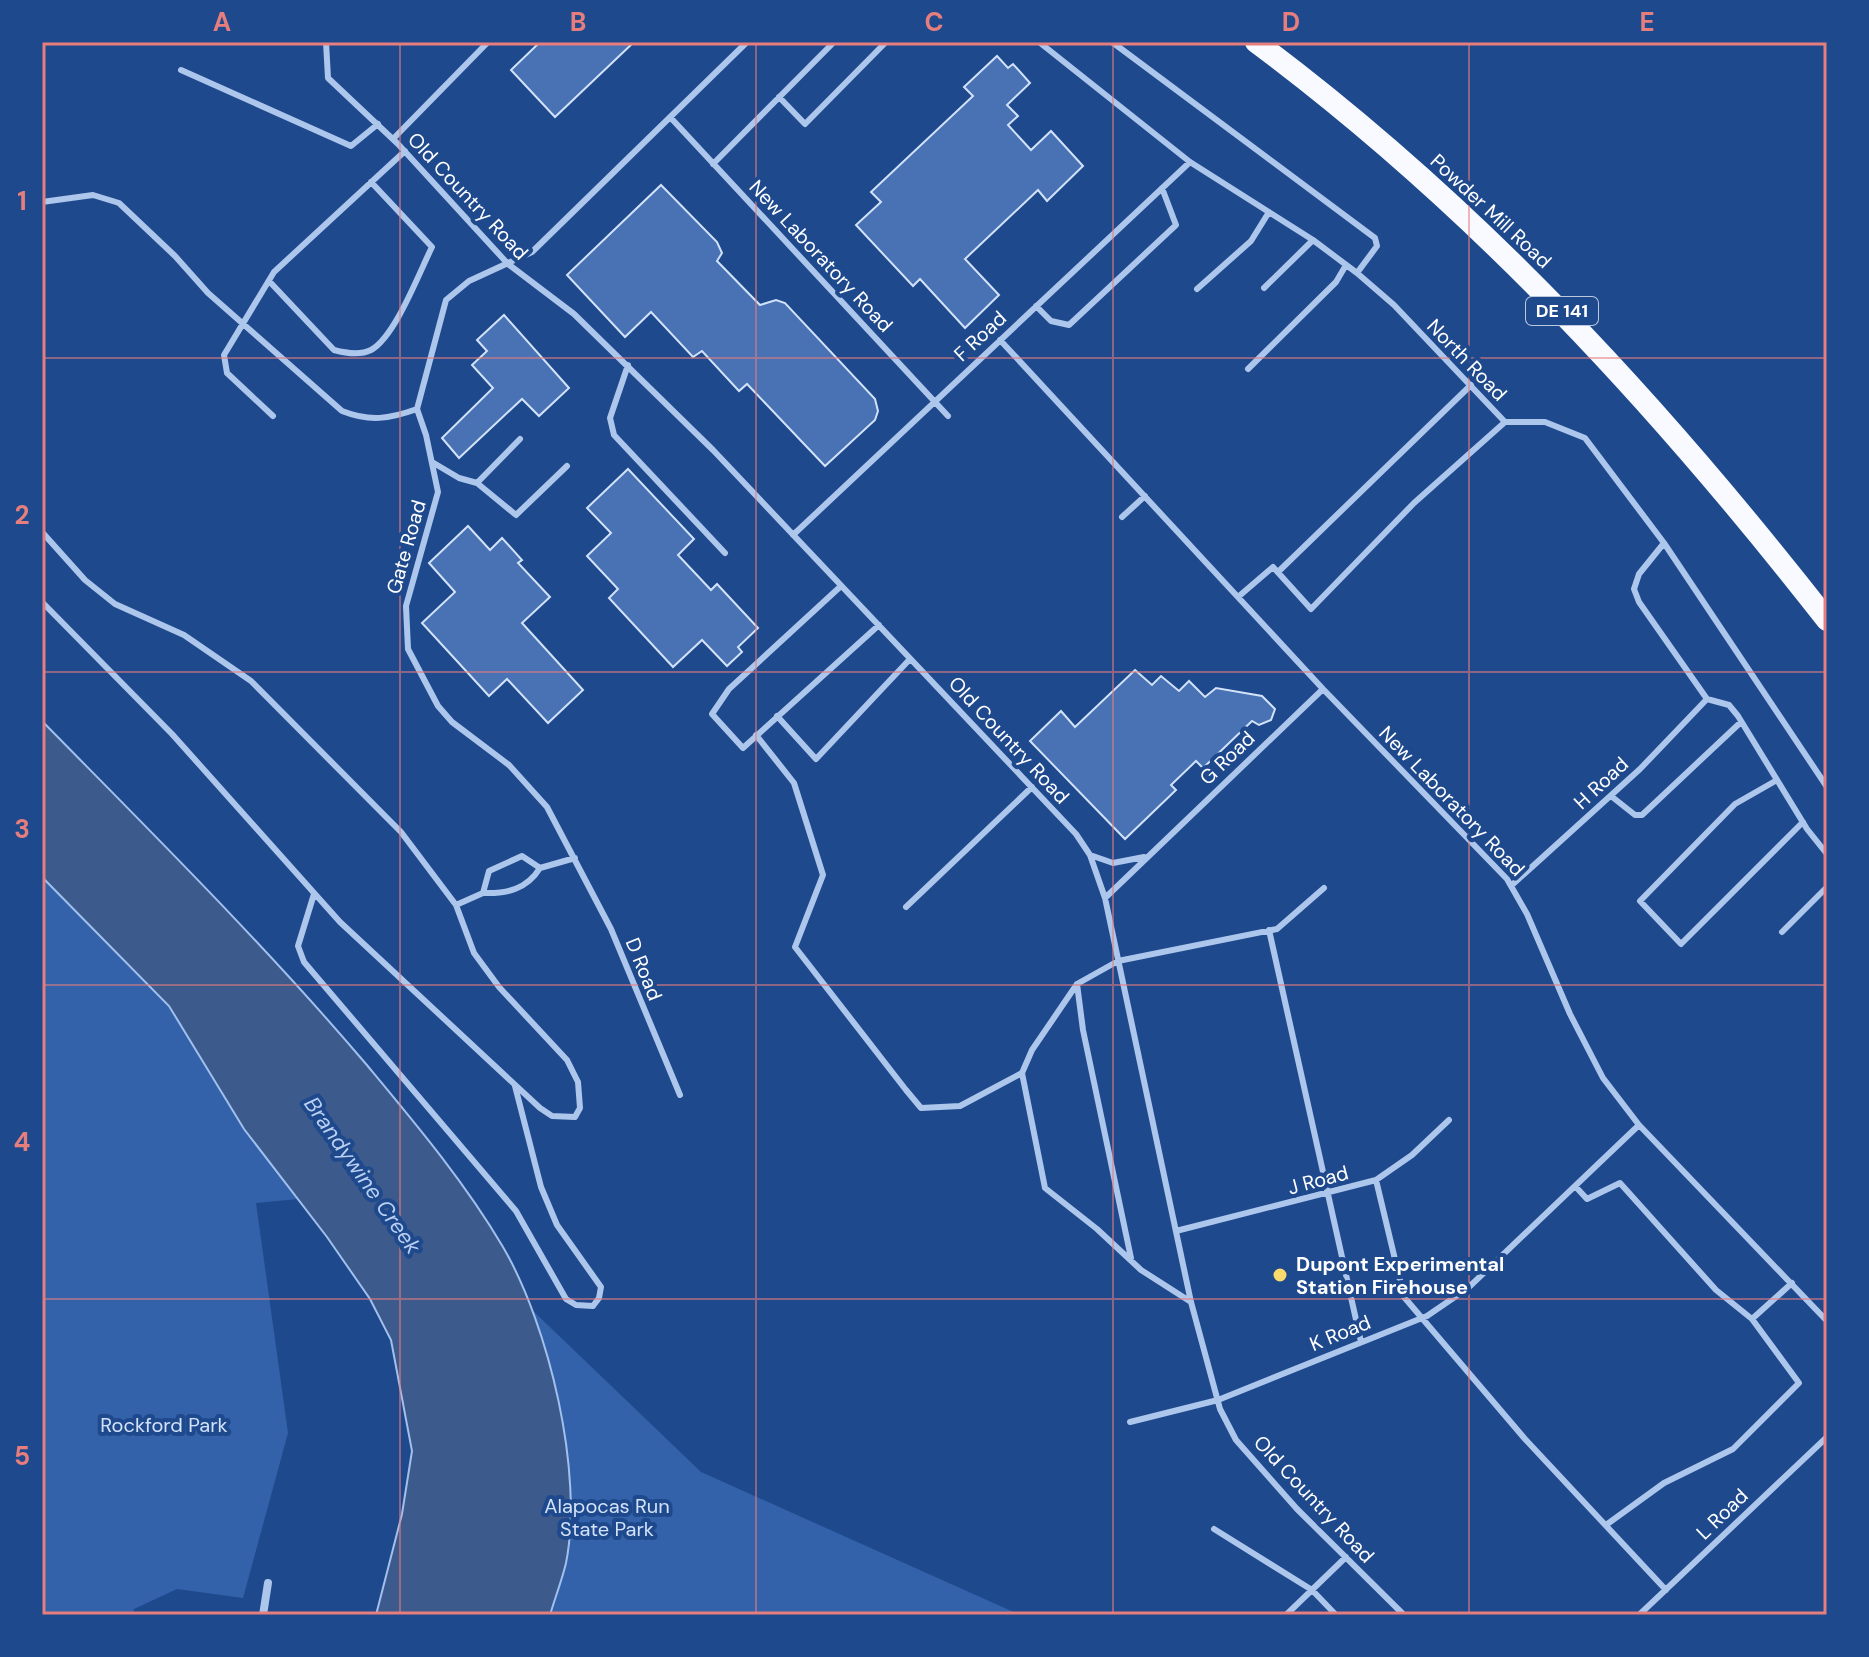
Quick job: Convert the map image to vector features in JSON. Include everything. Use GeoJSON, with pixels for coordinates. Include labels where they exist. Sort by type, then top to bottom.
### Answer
{"type":"FeatureCollection","features":[{"type":"Feature","properties":{"kind":"highway","name":"Powder Mill Road"},"geometry":{"type":"LineString","coordinates":[[1256,42],[1406,164],[1527,275],[1680,438],[1827,620]]}},
{"type":"Feature","properties":{"kind":"street"},"geometry":{"type":"LineString","coordinates":[[263,1615],[268,1583]]}},
{"type":"Feature","properties":{"kind":"lane","name":"Old Country Road"},"geometry":{"type":"LineString","coordinates":[[326,42],[328,78],[405,151],[508,264],[574,314],[628,365],[1076,834],[1090,855],[1105,898],[1191,1302],[1218,1400],[1236,1440],[1404,1615]]}},
{"type":"Feature","properties":{"kind":"lane"},"geometry":{"type":"LineString","coordinates":[[393,139],[488,42]]}},
{"type":"Feature","properties":{"kind":"lane"},"geometry":{"type":"LineString","coordinates":[[42,202],[93,195],[119,203],[175,256],[208,293],[342,411],[363,420],[389,419],[417,409],[446,300],[469,281],[532,252],[746,42]]}},
{"type":"Feature","properties":{"kind":"lane"},"geometry":{"type":"LineString","coordinates":[[713,164],[834,42]]}},
{"type":"Feature","properties":{"kind":"lane"},"geometry":{"type":"LineString","coordinates":[[779,97],[805,124],[886,42]]}},
{"type":"Feature","properties":{"kind":"lane","name":"North Road"},"geometry":{"type":"LineString","coordinates":[[1039,42],[1190,162],[1313,240],[1357,273],[1394,305],[1505,422],[1545,422],[1585,438],[1664,543],[1827,787]]}},
{"type":"Feature","properties":{"kind":"lane"},"geometry":{"type":"LineString","coordinates":[[1112,42],[1375,238],[1377,246],[1357,273]]}},
{"type":"Feature","properties":{"kind":"lane"},"geometry":{"type":"LineString","coordinates":[[181,70],[351,146],[378,124]]}},
{"type":"Feature","properties":{"kind":"lane","name":"New Laboratory Road"},"geometry":{"type":"LineString","coordinates":[[670,117],[948,416]]}},
{"type":"Feature","properties":{"kind":"lane"},"geometry":{"type":"LineString","coordinates":[[273,416],[227,373],[224,355],[274,272],[405,151]]}},
{"type":"Feature","properties":{"kind":"lane","name":"F Road"},"geometry":{"type":"LineString","coordinates":[[793,535],[1190,162]]}},
{"type":"Feature","properties":{"kind":"lane"},"geometry":{"type":"LineString","coordinates":[[269,281],[334,350],[368,352],[383,341],[432,247],[371,182]]}},
{"type":"Feature","properties":{"kind":"lane"},"geometry":{"type":"LineString","coordinates":[[1036,306],[1051,321],[1069,325],[1151,251],[1176,225],[1162,188]]}},
{"type":"Feature","properties":{"kind":"lane"},"geometry":{"type":"LineString","coordinates":[[1197,289],[1251,241],[1269,212]]}},
{"type":"Feature","properties":{"kind":"lane"},"geometry":{"type":"LineString","coordinates":[[1264,288],[1313,240]]}},
{"type":"Feature","properties":{"kind":"lane"},"geometry":{"type":"LineString","coordinates":[[1248,369],[1336,282],[1346,265]]}},
{"type":"Feature","properties":{"kind":"lane","name":"New Laboratory Road"},"geometry":{"type":"LineString","coordinates":[[1000,340],[1323,689],[1512,885],[1589,1055],[1639,1125],[1827,1321]]}},
{"type":"Feature","properties":{"kind":"lane"},"geometry":{"type":"LineString","coordinates":[[628,365],[610,418],[614,435],[725,553]]}},
{"type":"Feature","properties":{"kind":"lane"},"geometry":{"type":"LineString","coordinates":[[1278,572],[1471,385]]}},
{"type":"Feature","properties":{"kind":"lane","name":"Gate Road"},"geometry":{"type":"LineString","coordinates":[[417,409],[432,462],[437,501],[406,606],[408,649],[438,706],[452,722],[509,765],[537,795],[575,858]]}},
{"type":"Feature","properties":{"kind":"lane"},"geometry":{"type":"LineString","coordinates":[[1238,597],[1273,567],[1311,609],[1414,503],[1505,422]]}},
{"type":"Feature","properties":{"kind":"lane"},"geometry":{"type":"LineString","coordinates":[[477,483],[520,439]]}},
{"type":"Feature","properties":{"kind":"lane"},"geometry":{"type":"LineString","coordinates":[[432,462],[459,478],[477,483],[516,515],[567,466]]}},
{"type":"Feature","properties":{"kind":"lane"},"geometry":{"type":"LineString","coordinates":[[1122,517],[1145,496]]}},
{"type":"Feature","properties":{"kind":"lane"},"geometry":{"type":"LineString","coordinates":[[42,532],[85,580],[115,604],[184,635],[251,681],[401,832],[456,905],[474,953],[499,987],[567,1060],[578,1082],[580,1108],[575,1117],[552,1116],[515,1085],[314,894],[172,734],[42,602]]}},
{"type":"Feature","properties":{"kind":"lane"},"geometry":{"type":"LineString","coordinates":[[1664,543],[1639,574],[1634,589],[1707,699],[1729,705],[1803,822],[1827,854]]}},
{"type":"Feature","properties":{"kind":"lane"},"geometry":{"type":"LineString","coordinates":[[841,586],[729,689],[712,714],[743,748],[879,625]]}},
{"type":"Feature","properties":{"kind":"lane"},"geometry":{"type":"LineString","coordinates":[[777,716],[816,759],[910,659]]}},
{"type":"Feature","properties":{"kind":"lane","name":"G Road"},"geometry":{"type":"LineString","coordinates":[[1105,898],[1323,689]]}},
{"type":"Feature","properties":{"kind":"lane","name":"H Road"},"geometry":{"type":"LineString","coordinates":[[1512,885],[1611,796],[1707,699]]}},
{"type":"Feature","properties":{"kind":"lane"},"geometry":{"type":"LineString","coordinates":[[1611,796],[1635,815],[1642,815],[1741,722]]}},
{"type":"Feature","properties":{"kind":"lane"},"geometry":{"type":"LineString","coordinates":[[756,735],[794,783],[823,875],[795,947],[906,1090],[921,1108],[960,1106],[1022,1073]]}},
{"type":"Feature","properties":{"kind":"lane"},"geometry":{"type":"LineString","coordinates":[[1777,780],[1735,804],[1640,901],[1681,944],[1803,822]]}},
{"type":"Feature","properties":{"kind":"lane"},"geometry":{"type":"LineString","coordinates":[[906,907],[1032,787]]}},
{"type":"Feature","properties":{"kind":"lane"},"geometry":{"type":"LineString","coordinates":[[1090,855],[1113,863],[1141,858],[1154,851]]}},
{"type":"Feature","properties":{"kind":"lane"},"geometry":{"type":"LineString","coordinates":[[483,893],[489,871],[522,856],[540,868]]}},
{"type":"Feature","properties":{"kind":"lane"},"geometry":{"type":"LineString","coordinates":[[456,905],[483,893],[503,894],[531,882],[540,868],[575,858]]}},
{"type":"Feature","properties":{"kind":"lane","name":"D Road"},"geometry":{"type":"LineString","coordinates":[[575,858],[611,929],[680,1095]]}},
{"type":"Feature","properties":{"kind":"lane"},"geometry":{"type":"LineString","coordinates":[[1782,932],[1827,887]]}},
{"type":"Feature","properties":{"kind":"lane"},"geometry":{"type":"LineString","coordinates":[[1191,1302],[1131,1260],[1045,1188],[1022,1073],[1032,1050],[1077,984],[1118,961],[1269,930],[1300,912],[1324,888]]}},
{"type":"Feature","properties":{"kind":"lane"},"geometry":{"type":"LineString","coordinates":[[314,894],[299,937],[298,946],[304,962],[516,1211],[566,1299],[576,1305],[593,1306],[599,1298],[601,1287],[557,1225],[541,1187],[515,1085]]}},
{"type":"Feature","properties":{"kind":"lane"},"geometry":{"type":"LineString","coordinates":[[1269,930],[1361,1342]]}},
{"type":"Feature","properties":{"kind":"lane"},"geometry":{"type":"LineString","coordinates":[[1077,984],[1083,1030],[1131,1260]]}},
{"type":"Feature","properties":{"kind":"lane","name":"J Road"},"geometry":{"type":"LineString","coordinates":[[1176,1231],[1326,1196],[1376,1180],[1402,1162],[1449,1120]]}},
{"type":"Feature","properties":{"kind":"lane","name":"K Road"},"geometry":{"type":"LineString","coordinates":[[1130,1422],[1218,1400],[1420,1319],[1468,1288],[1639,1125]]}},
{"type":"Feature","properties":{"kind":"lane"},"geometry":{"type":"LineString","coordinates":[[1376,1180],[1404,1297],[1420,1319],[1666,1590]]}},
{"type":"Feature","properties":{"kind":"lane"},"geometry":{"type":"LineString","coordinates":[[1575,1186],[1587,1199],[1620,1183],[1716,1290],[1752,1319],[1799,1383],[1733,1449],[1664,1483],[1606,1525]]}},
{"type":"Feature","properties":{"kind":"lane"},"geometry":{"type":"LineString","coordinates":[[1752,1319],[1792,1283]]}},
{"type":"Feature","properties":{"kind":"lane","name":"L Road"},"geometry":{"type":"LineString","coordinates":[[1639,1615],[1827,1437]]}},
{"type":"Feature","properties":{"kind":"lane"},"geometry":{"type":"LineString","coordinates":[[1214,1529],[1312,1590],[1336,1615]]}},
{"type":"Feature","properties":{"kind":"lane"},"geometry":{"type":"LineString","coordinates":[[1286,1615],[1346,1557]]}},
{"type":"Feature","properties":{"kind":"green space","name":"Rockford Park"},"geometry":{"type":"Polygon","coordinates":[[[42,877],[169,1006],[244,1129],[298,1199],[256,1203],[288,1433],[243,1598],[177,1589],[134,1609],[132,1615],[42,1615],[42,877]]]}},
{"type":"Feature","properties":{"kind":"green space","name":"Alapocas Run State Park"},"geometry":{"type":"Polygon","coordinates":[[[529,1307],[701,1472],[1020,1615],[450,1615],[502,1326],[529,1307]]]}},
{"type":"Feature","properties":{"kind":"water","name":"Brandywine Creek"},"geometry":{"type":"Polygon","coordinates":[[[42,721],[207,890],[327,1019],[438,1153],[503,1247],[535,1317],[548,1358],[566,1444],[570,1527],[566,1563],[550,1615],[376,1615],[402,1514],[412,1451],[391,1340],[370,1299],[327,1237],[244,1129],[169,1006],[42,877],[42,721]]]}},
{"type":"Feature","properties":{"kind":"building"},"geometry":{"type":"Polygon","coordinates":[[[540,42],[634,42],[555,117],[511,70],[540,42]]]}},
{"type":"Feature","properties":{"kind":"building"},"geometry":{"type":"Polygon","coordinates":[[[997,56],[1008,68],[1013,64],[1030,83],[1007,105],[1018,116],[1008,125],[1031,150],[1051,131],[1083,166],[1047,201],[1038,190],[965,259],[999,295],[965,328],[920,279],[913,286],[856,225],[881,202],[871,192],[973,96],[964,87],[997,56]]]}},
{"type":"Feature","properties":{"kind":"building"},"geometry":{"type":"Polygon","coordinates":[[[661,185],[717,242],[722,253],[717,261],[760,305],[776,300],[785,303],[875,399],[878,411],[875,420],[825,466],[747,384],[739,391],[702,351],[693,357],[651,312],[625,337],[567,275],[661,185]]]}},
{"type":"Feature","properties":{"kind":"building"},"geometry":{"type":"Polygon","coordinates":[[[504,315],[569,388],[539,416],[522,399],[459,458],[442,438],[493,388],[472,365],[487,351],[477,340],[504,315]]]}},
{"type":"Feature","properties":{"kind":"building"},"geometry":{"type":"Polygon","coordinates":[[[628,469],[694,539],[678,555],[711,590],[717,584],[758,628],[738,647],[742,652],[727,666],[702,640],[673,667],[609,598],[618,589],[587,556],[611,533],[587,508],[628,469]]]}},
{"type":"Feature","properties":{"kind":"building"},"geometry":{"type":"Polygon","coordinates":[[[468,526],[490,550],[502,538],[522,560],[518,563],[550,597],[522,623],[583,690],[548,723],[507,679],[489,696],[422,623],[455,592],[429,563],[468,526]]]}},
{"type":"Feature","properties":{"kind":"building"},"geometry":{"type":"Polygon","coordinates":[[[1135,670],[1152,685],[1161,676],[1179,691],[1189,681],[1205,697],[1216,688],[1262,696],[1275,709],[1271,720],[1259,725],[1252,721],[1203,768],[1196,761],[1171,785],[1176,790],[1125,839],[1030,741],[1061,711],[1075,727],[1135,670]]]}},
{"type":"Feature","properties":{"kind":"place","name":"Dupont Experimental Station Firehouse"},"geometry":{"type":"Point","coordinates":[1280,1275]}}]}
